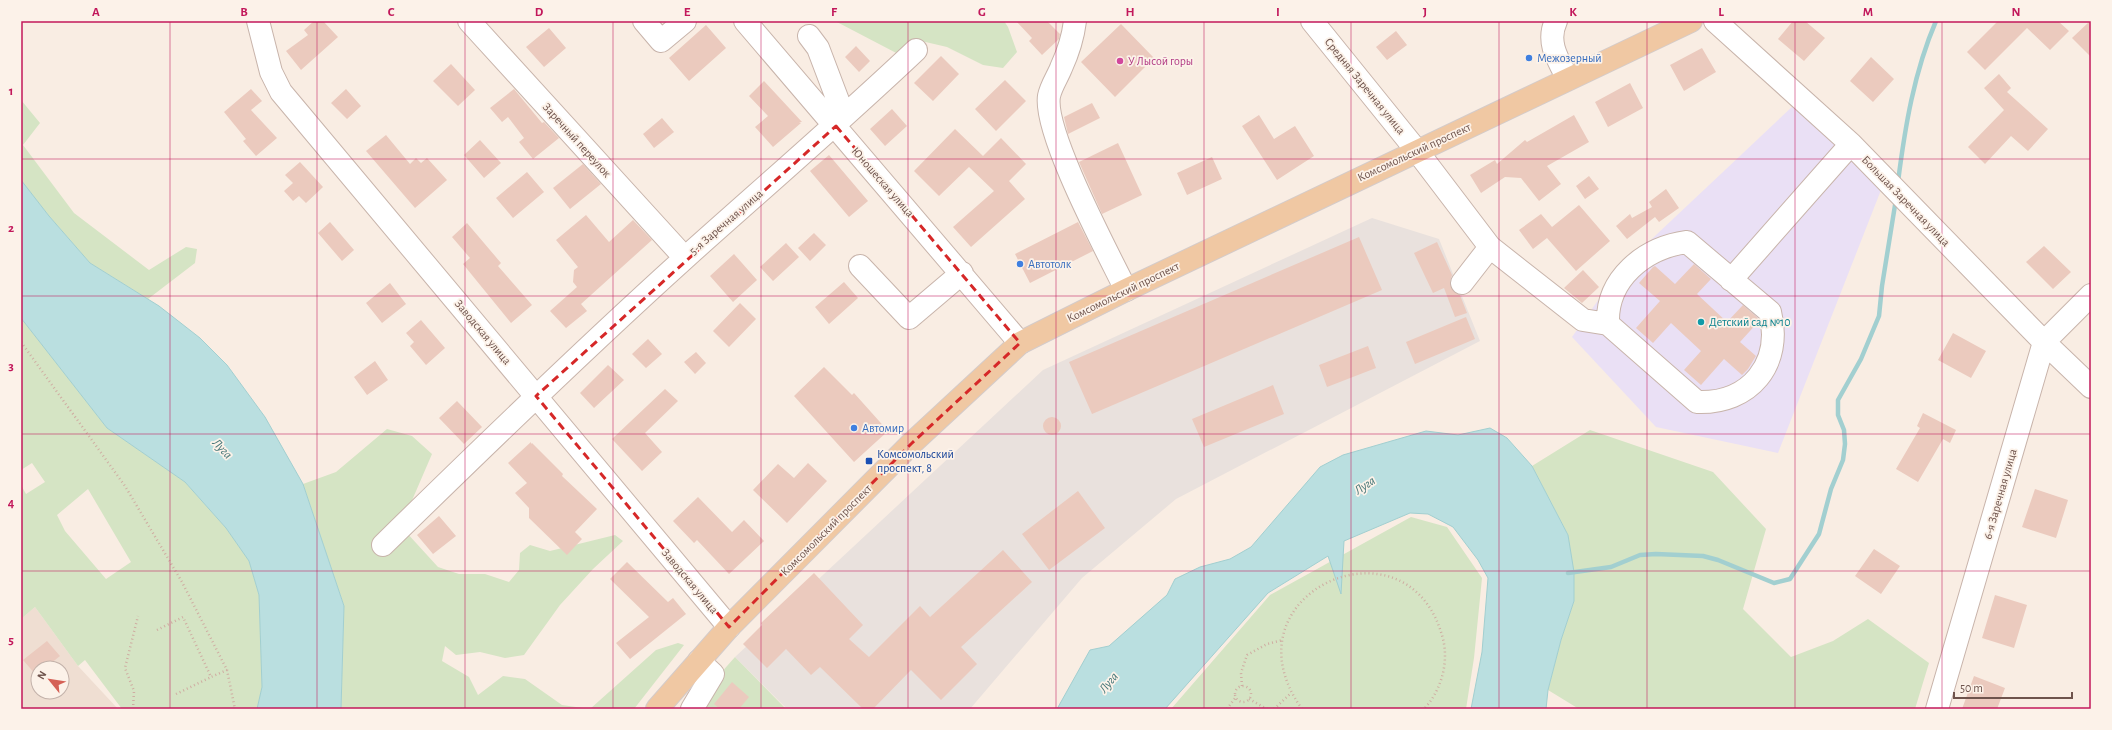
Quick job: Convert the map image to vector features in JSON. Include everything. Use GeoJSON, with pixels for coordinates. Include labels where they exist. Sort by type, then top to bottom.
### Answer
{"type":"FeatureCollection","features":[{"type":"Feature","properties":{"kind":"main road","name":"Комсомольский проспект"},"geometry":{"type":"LineString","coordinates":[[657,709],[729,627],[911,444],[1020,343],[1126,290],[1417,150],[1691,21]]}},
{"type":"Feature","properties":{"kind":"street","name":"Заречный переулок"},"geometry":{"type":"LineString","coordinates":[[469,21],[685,258]]}},
{"type":"Feature","properties":{"kind":"street"},"geometry":{"type":"LineString","coordinates":[[644,21],[661,41],[685,21]]}},
{"type":"Feature","properties":{"kind":"street","name":"Юношеская улица"},"geometry":{"type":"LineString","coordinates":[[745,21],[962,273],[1020,343]]}},
{"type":"Feature","properties":{"kind":"street"},"geometry":{"type":"LineString","coordinates":[[1075,21],[1073,34],[1063,65],[1049,96],[1055,136],[1095,226],[1126,290]]}},
{"type":"Feature","properties":{"kind":"street","name":"Средняя Заречная улица"},"geometry":{"type":"LineString","coordinates":[[1312,21],[1417,150],[1490,247],[1583,320],[1608,324]]}},
{"type":"Feature","properties":{"kind":"street"},"geometry":{"type":"LineString","coordinates":[[1556,21],[1553,29],[1552,41],[1555,54],[1568,79]]}},
{"type":"Feature","properties":{"kind":"street","name":"Большая Заречная улица"},"geometry":{"type":"LineString","coordinates":[[1715,21],[1851,144],[2044,342],[2091,387]]}},
{"type":"Feature","properties":{"kind":"street","name":"Заводская улица"},"geometry":{"type":"LineString","coordinates":[[261,22],[271,72],[281,92],[729,627]]}},
{"type":"Feature","properties":{"kind":"street"},"geometry":{"type":"LineString","coordinates":[[809,36],[818,48],[840,106],[836,126]]}},
{"type":"Feature","properties":{"kind":"street","name":"5-я Заречная улица"},"geometry":{"type":"LineString","coordinates":[[383,545],[536,396],[685,258],[836,126],[916,50]]}},
{"type":"Feature","properties":{"kind":"street"},"geometry":{"type":"LineString","coordinates":[[1732,280],[1851,144]]}},
{"type":"Feature","properties":{"kind":"street"},"geometry":{"type":"LineString","coordinates":[[1687,242],[1770,312],[1774,336],[1769,359],[1764,369],[1749,387],[1730,398],[1708,402],[1697,402],[1608,324],[1607,311],[1611,299],[1623,276],[1641,258],[1663,247],[1687,242]]}},
{"type":"Feature","properties":{"kind":"street"},"geometry":{"type":"LineString","coordinates":[[1462,283],[1490,247]]}},
{"type":"Feature","properties":{"kind":"street"},"geometry":{"type":"LineString","coordinates":[[860,266],[909,318],[962,273]]}},
{"type":"Feature","properties":{"kind":"street","name":"6-я Заречная улица"},"geometry":{"type":"LineString","coordinates":[[1937,709],[2044,342],[2091,295]]}},
{"type":"Feature","properties":{"kind":"street"},"geometry":{"type":"LineString","coordinates":[[692,709],[713,674],[699,661]]}},
{"type":"Feature","properties":{"kind":"path"},"geometry":{"type":"LineString","coordinates":[[21,342],[125,486],[182,582],[226,670],[235,709]]}},
{"type":"Feature","properties":{"kind":"path"},"geometry":{"type":"LineString","coordinates":[[1302,709],[1291,693],[1284,676],[1282,664],[1283,640],[1290,618],[1303,599],[1321,584],[1347,574],[1374,573],[1401,581],[1423,598],[1439,621],[1446,648],[1443,676],[1432,701],[1424,709]]}},
{"type":"Feature","properties":{"kind":"path"},"geometry":{"type":"LineString","coordinates":[[133,709],[134,691],[125,668],[138,616]]}},
{"type":"Feature","properties":{"kind":"path"},"geometry":{"type":"LineString","coordinates":[[157,630],[183,617],[211,677]]}},
{"type":"Feature","properties":{"kind":"path"},"geometry":{"type":"LineString","coordinates":[[1242,686],[1241,673],[1247,655],[1267,644],[1283,640]]}},
{"type":"Feature","properties":{"kind":"path"},"geometry":{"type":"LineString","coordinates":[[176,694],[226,670]]}},
{"type":"Feature","properties":{"kind":"path"},"geometry":{"type":"LineString","coordinates":[[1227,709],[1236,697],[1236,689],[1242,686],[1248,687],[1250,690],[1251,694],[1249,699]]}},
{"type":"Feature","properties":{"kind":"path"},"geometry":{"type":"LineString","coordinates":[[1274,709],[1291,693]]}},
{"type":"Feature","properties":{"kind":"path"},"geometry":{"type":"LineString","coordinates":[[1236,697],[1241,702],[1249,699],[1268,709]]}},
{"type":"Feature","properties":{"kind":"highlighted area"},"geometry":{"type":"Polygon","coordinates":[[[836,126],[1020,343],[911,444],[729,627],[536,396],[836,126]]]}},
{"type":"Feature","properties":{"kind":"shaded area"},"geometry":{"type":"Polygon","coordinates":[[[1794,105],[1881,190],[1778,453],[1656,427],[1572,337],[1621,268],[1794,105]]]}},
{"type":"Feature","properties":{"kind":"shaded area"},"geometry":{"type":"Polygon","coordinates":[[[1372,218],[1439,239],[1480,341],[1176,499],[1082,578],[970,709],[787,709],[735,657],[1043,370],[1372,218]]]}},
{"type":"Feature","properties":{"kind":"shaded area"},"geometry":{"type":"Polygon","coordinates":[[[35,607],[78,666],[118,709],[21,709],[21,619],[35,607]]]}},
{"type":"Feature","properties":{"kind":"green space"},"geometry":{"type":"Polygon","coordinates":[[[835,21],[1004,21],[1008,27],[1017,52],[1003,68],[983,65],[947,47],[917,40],[902,56],[835,21]]]}},
{"type":"Feature","properties":{"kind":"green space"},"geometry":{"type":"Polygon","coordinates":[[[21,100],[40,123],[23,145],[74,213],[149,270],[186,247],[197,249],[195,263],[148,299],[90,263],[49,216],[21,180],[21,100]]]}},
{"type":"Feature","properties":{"kind":"green space"},"geometry":{"type":"Polygon","coordinates":[[[21,318],[107,428],[185,482],[226,528],[249,561],[259,595],[262,687],[257,709],[122,709],[85,660],[78,666],[35,607],[21,619],[21,485],[26,494],[45,482],[32,463],[21,470],[21,318]],[[88,489],[57,515],[65,531],[106,579],[131,562],[88,489]]]}},
{"type":"Feature","properties":{"kind":"green space"},"geometry":{"type":"Polygon","coordinates":[[[387,429],[412,436],[432,454],[410,505],[406,532],[438,567],[459,574],[485,574],[509,582],[519,570],[520,553],[530,545],[550,551],[615,535],[623,541],[593,569],[560,605],[524,655],[505,658],[480,652],[456,655],[445,646],[442,661],[469,677],[478,695],[503,676],[525,679],[562,705],[590,709],[341,709],[344,606],[303,484],[336,472],[387,429]]]}},
{"type":"Feature","properties":{"kind":"green space"},"geometry":{"type":"Polygon","coordinates":[[[1590,430],[1713,472],[1766,529],[1743,609],[1791,657],[1833,641],[1868,619],[1929,663],[1915,709],[1579,709],[1548,690],[1561,640],[1574,601],[1568,535],[1532,466],[1590,430]]]}},
{"type":"Feature","properties":{"kind":"green space"},"geometry":{"type":"Polygon","coordinates":[[[1411,517],[1447,527],[1482,578],[1474,658],[1466,709],[1171,709],[1270,595],[1411,517]]]}},
{"type":"Feature","properties":{"kind":"green space"},"geometry":{"type":"Polygon","coordinates":[[[678,643],[684,645],[634,709],[590,709],[656,650],[678,643]]]}},
{"type":"Feature","properties":{"kind":"green space"},"geometry":{"type":"Polygon","coordinates":[[[735,657],[786,709],[689,709],[735,657]]]}},
{"type":"Feature","properties":{"kind":"water","name":"Луга"},"geometry":{"type":"Polygon","coordinates":[[[21,180],[49,216],[90,263],[159,306],[200,338],[227,365],[265,417],[303,484],[344,606],[341,709],[257,709],[262,687],[259,595],[249,561],[226,528],[185,482],[107,428],[21,318],[21,180]]]}},
{"type":"Feature","properties":{"kind":"water","name":"Луга"},"geometry":{"type":"Polygon","coordinates":[[[1490,428],[1507,438],[1532,466],[1568,535],[1574,572],[1574,601],[1561,640],[1548,690],[1546,709],[1471,709],[1482,652],[1488,578],[1478,560],[1453,527],[1428,514],[1410,513],[1344,541],[1341,594],[1328,556],[1268,593],[1165,709],[1057,709],[1090,650],[1109,646],[1167,595],[1175,579],[1200,567],[1230,559],[1251,547],[1320,467],[1343,455],[1426,431],[1458,435],[1490,428]]]}},
{"type":"Feature","properties":{"kind":"building"},"geometry":{"type":"Polygon","coordinates":[[[314,21],[323,21],[338,37],[301,70],[286,51],[308,35],[304,30],[314,21]]]}},
{"type":"Feature","properties":{"kind":"building"},"geometry":{"type":"Polygon","coordinates":[[[1016,21],[1047,21],[1060,34],[1059,39],[1042,55],[1029,41],[1032,38],[1016,21]]]}},
{"type":"Feature","properties":{"kind":"building"},"geometry":{"type":"Polygon","coordinates":[[[1793,21],[1805,21],[1825,38],[1804,61],[1778,39],[1793,21]]]}},
{"type":"Feature","properties":{"kind":"building"},"geometry":{"type":"Polygon","coordinates":[[[1998,21],[2058,21],[2069,31],[2050,50],[2027,28],[1985,70],[1967,52],[1998,21]]]}},
{"type":"Feature","properties":{"kind":"building"},"geometry":{"type":"Polygon","coordinates":[[[2091,21],[2091,57],[2072,38],[2091,21]]]}},
{"type":"Feature","properties":{"kind":"building"},"geometry":{"type":"Polygon","coordinates":[[[1121,24],[1154,58],[1115,97],[1081,62],[1121,24]]]}},
{"type":"Feature","properties":{"kind":"building"},"geometry":{"type":"Polygon","coordinates":[[[706,25],[726,48],[689,81],[669,58],[706,25]]]}},
{"type":"Feature","properties":{"kind":"building"},"geometry":{"type":"Polygon","coordinates":[[[549,28],[566,48],[544,67],[526,47],[549,28]]]}},
{"type":"Feature","properties":{"kind":"building"},"geometry":{"type":"Polygon","coordinates":[[[1396,31],[1407,45],[1387,60],[1376,47],[1396,31]]]}},
{"type":"Feature","properties":{"kind":"building"},"geometry":{"type":"Polygon","coordinates":[[[856,46],[870,61],[859,72],[845,57],[856,46]]]}},
{"type":"Feature","properties":{"kind":"building"},"geometry":{"type":"Polygon","coordinates":[[[1702,48],[1716,72],[1684,91],[1670,65],[1702,48]]]}},
{"type":"Feature","properties":{"kind":"building"},"geometry":{"type":"Polygon","coordinates":[[[941,56],[959,74],[933,101],[914,83],[941,56]]]}},
{"type":"Feature","properties":{"kind":"building"},"geometry":{"type":"Polygon","coordinates":[[[1871,57],[1894,79],[1873,102],[1850,81],[1871,57]]]}},
{"type":"Feature","properties":{"kind":"building"},"geometry":{"type":"Polygon","coordinates":[[[451,64],[475,90],[458,106],[433,81],[451,64]]]}},
{"type":"Feature","properties":{"kind":"building"},"geometry":{"type":"Polygon","coordinates":[[[1999,74],[2011,88],[2007,92],[2048,129],[2028,151],[2011,136],[1985,164],[1968,147],[2004,110],[1984,88],[1999,74]]]}},
{"type":"Feature","properties":{"kind":"building"},"geometry":{"type":"Polygon","coordinates":[[[1005,80],[1026,101],[996,131],[975,109],[1005,80]]]}},
{"type":"Feature","properties":{"kind":"building"},"geometry":{"type":"Polygon","coordinates":[[[764,81],[802,122],[799,122],[801,123],[773,147],[755,127],[768,116],[749,96],[764,81]]]}},
{"type":"Feature","properties":{"kind":"building"},"geometry":{"type":"Polygon","coordinates":[[[1630,83],[1643,108],[1608,127],[1595,102],[1630,83]]]}},
{"type":"Feature","properties":{"kind":"building"},"geometry":{"type":"Polygon","coordinates":[[[251,89],[262,101],[251,110],[277,138],[256,156],[243,141],[246,139],[224,112],[251,89]]]}},
{"type":"Feature","properties":{"kind":"building"},"geometry":{"type":"Polygon","coordinates":[[[346,89],[361,106],[347,119],[331,103],[346,89]]]}},
{"type":"Feature","properties":{"kind":"building"},"geometry":{"type":"Polygon","coordinates":[[[514,89],[542,123],[544,122],[559,138],[533,159],[519,142],[524,138],[508,117],[502,122],[490,108],[514,89]]]}},
{"type":"Feature","properties":{"kind":"building"},"geometry":{"type":"Polygon","coordinates":[[[1092,103],[1100,118],[1068,134],[1064,117],[1092,103]]]}},
{"type":"Feature","properties":{"kind":"building"},"geometry":{"type":"Polygon","coordinates":[[[892,109],[907,126],[885,146],[870,129],[892,109]]]}},
{"type":"Feature","properties":{"kind":"building"},"geometry":{"type":"Polygon","coordinates":[[[1259,115],[1274,139],[1295,126],[1314,156],[1277,180],[1242,126],[1259,115]]]}},
{"type":"Feature","properties":{"kind":"building"},"geometry":{"type":"Polygon","coordinates":[[[1574,115],[1589,142],[1547,166],[1561,184],[1539,201],[1521,178],[1505,177],[1481,193],[1470,175],[1495,160],[1497,164],[1525,140],[1527,142],[1574,115]]]}},
{"type":"Feature","properties":{"kind":"building"},"geometry":{"type":"Polygon","coordinates":[[[662,118],[674,132],[654,148],[643,134],[662,118]]]}},
{"type":"Feature","properties":{"kind":"building"},"geometry":{"type":"Polygon","coordinates":[[[955,129],[983,156],[1001,138],[1026,164],[1009,181],[1025,199],[971,247],[953,227],[994,191],[969,167],[939,196],[914,171],[955,129]]]}},
{"type":"Feature","properties":{"kind":"building"},"geometry":{"type":"Polygon","coordinates":[[[386,135],[410,164],[416,158],[421,163],[427,158],[447,180],[415,208],[366,151],[386,135]]]}},
{"type":"Feature","properties":{"kind":"building"},"geometry":{"type":"Polygon","coordinates":[[[480,140],[501,163],[484,178],[464,155],[480,140]]]}},
{"type":"Feature","properties":{"kind":"building"},"geometry":{"type":"Polygon","coordinates":[[[1118,143],[1142,195],[1102,214],[1079,162],[1118,143]]]}},
{"type":"Feature","properties":{"kind":"building"},"geometry":{"type":"Polygon","coordinates":[[[829,155],[868,201],[849,217],[810,171],[829,155]]]}},
{"type":"Feature","properties":{"kind":"building"},"geometry":{"type":"Polygon","coordinates":[[[1212,157],[1222,179],[1187,195],[1177,173],[1212,157]]]}},
{"type":"Feature","properties":{"kind":"building"},"geometry":{"type":"Polygon","coordinates":[[[300,162],[323,187],[306,203],[299,196],[293,201],[284,191],[293,183],[285,175],[300,162]]]}},
{"type":"Feature","properties":{"kind":"building"},"geometry":{"type":"Polygon","coordinates":[[[583,164],[601,184],[570,209],[553,188],[583,164]]]}},
{"type":"Feature","properties":{"kind":"building"},"geometry":{"type":"Polygon","coordinates":[[[527,172],[544,192],[513,218],[496,198],[527,172]]]}},
{"type":"Feature","properties":{"kind":"building"},"geometry":{"type":"Polygon","coordinates":[[[1589,176],[1599,189],[1585,199],[1576,186],[1589,176]]]}},
{"type":"Feature","properties":{"kind":"building"},"geometry":{"type":"Polygon","coordinates":[[[1666,189],[1679,208],[1659,222],[1655,217],[1627,239],[1616,226],[1630,214],[1632,218],[1652,207],[1649,202],[1666,189]]]}},
{"type":"Feature","properties":{"kind":"building"},"geometry":{"type":"Polygon","coordinates":[[[1579,205],[1610,241],[1576,271],[1547,238],[1533,249],[1519,230],[1541,214],[1552,227],[1579,205]]]}},
{"type":"Feature","properties":{"kind":"building"},"geometry":{"type":"Polygon","coordinates":[[[586,215],[609,242],[633,220],[652,240],[581,304],[587,311],[566,328],[550,311],[577,287],[573,282],[574,270],[578,267],[556,240],[586,215]]]}},
{"type":"Feature","properties":{"kind":"building"},"geometry":{"type":"Polygon","coordinates":[[[330,222],[354,250],[342,261],[318,233],[330,222]]]}},
{"type":"Feature","properties":{"kind":"building"},"geometry":{"type":"Polygon","coordinates":[[[1078,222],[1093,251],[1030,283],[1015,254],[1078,222]]]}},
{"type":"Feature","properties":{"kind":"building"},"geometry":{"type":"Polygon","coordinates":[[[467,223],[501,263],[498,266],[532,305],[511,323],[463,264],[470,258],[452,237],[467,223]]]}},
{"type":"Feature","properties":{"kind":"building"},"geometry":{"type":"Polygon","coordinates":[[[814,233],[826,245],[810,261],[798,248],[814,233]]]}},
{"type":"Feature","properties":{"kind":"building"},"geometry":{"type":"Polygon","coordinates":[[[1359,237],[1382,290],[1092,414],[1069,362],[1359,237]]]}},
{"type":"Feature","properties":{"kind":"building"},"geometry":{"type":"Polygon","coordinates":[[[1437,242],[1452,275],[1450,281],[1451,288],[1460,295],[1467,313],[1455,317],[1444,288],[1433,293],[1414,253],[1437,242]]]}},
{"type":"Feature","properties":{"kind":"building"},"geometry":{"type":"Polygon","coordinates":[[[786,243],[799,257],[773,281],[760,267],[786,243]]]}},
{"type":"Feature","properties":{"kind":"building"},"geometry":{"type":"Polygon","coordinates":[[[2044,246],[2071,272],[2053,289],[2026,262],[2044,246]]]}},
{"type":"Feature","properties":{"kind":"building"},"geometry":{"type":"Polygon","coordinates":[[[734,254],[757,280],[733,302],[710,276],[734,254]]]}},
{"type":"Feature","properties":{"kind":"building","name":"Детский сад №10"},"geometry":{"type":"Polygon","coordinates":[[[1694,264],[1711,279],[1697,294],[1727,322],[1743,305],[1758,318],[1759,321],[1740,342],[1756,356],[1748,369],[1742,375],[1724,359],[1701,385],[1684,370],[1701,351],[1671,323],[1653,343],[1636,328],[1660,301],[1639,283],[1653,267],[1655,266],[1675,284],[1694,264]]]}},
{"type":"Feature","properties":{"kind":"building"},"geometry":{"type":"Polygon","coordinates":[[[1583,270],[1599,287],[1582,303],[1564,288],[1583,270]]]}},
{"type":"Feature","properties":{"kind":"building"},"geometry":{"type":"Polygon","coordinates":[[[844,282],[858,298],[829,324],[815,307],[844,282]]]}},
{"type":"Feature","properties":{"kind":"building"},"geometry":{"type":"Polygon","coordinates":[[[390,283],[406,304],[382,323],[366,303],[390,283]]]}},
{"type":"Feature","properties":{"kind":"building"},"geometry":{"type":"Polygon","coordinates":[[[740,303],[756,319],[729,347],[713,331],[740,303]]]}},
{"type":"Feature","properties":{"kind":"building"},"geometry":{"type":"Polygon","coordinates":[[[1466,317],[1475,339],[1415,364],[1406,342],[1466,317]]]}},
{"type":"Feature","properties":{"kind":"building"},"geometry":{"type":"Polygon","coordinates":[[[421,320],[445,348],[426,365],[410,346],[414,342],[406,333],[421,320]]]}},
{"type":"Feature","properties":{"kind":"building"},"geometry":{"type":"Polygon","coordinates":[[[1953,333],[1986,351],[1971,378],[1938,360],[1953,333]]]}},
{"type":"Feature","properties":{"kind":"building"},"geometry":{"type":"Polygon","coordinates":[[[648,339],[662,354],[646,368],[632,354],[648,339]]]}},
{"type":"Feature","properties":{"kind":"building"},"geometry":{"type":"Polygon","coordinates":[[[1368,346],[1376,368],[1327,387],[1319,365],[1368,346]]]}},
{"type":"Feature","properties":{"kind":"building"},"geometry":{"type":"Polygon","coordinates":[[[696,352],[706,363],[695,374],[684,362],[696,352]]]}},
{"type":"Feature","properties":{"kind":"building"},"geometry":{"type":"Polygon","coordinates":[[[375,361],[388,380],[367,395],[354,377],[375,361]]]}},
{"type":"Feature","properties":{"kind":"building"},"geometry":{"type":"Polygon","coordinates":[[[608,365],[624,380],[594,408],[580,393],[608,365]]]}},
{"type":"Feature","properties":{"kind":"building"},"geometry":{"type":"Polygon","coordinates":[[[824,367],[852,395],[854,393],[888,431],[854,462],[794,396],[824,367]]]}},
{"type":"Feature","properties":{"kind":"building"},"geometry":{"type":"Polygon","coordinates":[[[1273,385],[1284,414],[1204,447],[1192,419],[1273,385]]]}},
{"type":"Feature","properties":{"kind":"building"},"geometry":{"type":"Polygon","coordinates":[[[665,389],[678,401],[645,433],[662,452],[642,471],[612,439],[665,389]]]}},
{"type":"Feature","properties":{"kind":"building"},"geometry":{"type":"Polygon","coordinates":[[[457,401],[482,427],[464,444],[439,418],[457,401]]]}},
{"type":"Feature","properties":{"kind":"building"},"geometry":{"type":"Polygon","coordinates":[[[1923,413],[1956,430],[1950,443],[1943,439],[1918,482],[1896,469],[1920,428],[1917,426],[1923,413]]]}},
{"type":"Feature","properties":{"kind":"building"},"geometry":{"type":"Polygon","coordinates":[[[1052,417],[1058,420],[1061,426],[1058,432],[1052,435],[1046,432],[1043,426],[1046,420],[1052,417]]]}},
{"type":"Feature","properties":{"kind":"building"},"geometry":{"type":"Polygon","coordinates":[[[531,442],[531,444],[532,443],[563,474],[562,476],[597,509],[575,532],[582,539],[567,555],[529,518],[529,508],[515,493],[527,483],[508,463],[531,442]]]}},
{"type":"Feature","properties":{"kind":"building"},"geometry":{"type":"Polygon","coordinates":[[[808,463],[827,481],[787,523],[753,490],[778,464],[794,478],[808,463]]]}},
{"type":"Feature","properties":{"kind":"building"},"geometry":{"type":"Polygon","coordinates":[[[2035,489],[2068,500],[2056,538],[2022,527],[2035,489]]]}},
{"type":"Feature","properties":{"kind":"building"},"geometry":{"type":"Polygon","coordinates":[[[1078,491],[1105,528],[1049,570],[1022,534],[1078,491]]]}},
{"type":"Feature","properties":{"kind":"building"},"geometry":{"type":"Polygon","coordinates":[[[698,497],[732,532],[744,520],[764,541],[729,574],[697,540],[694,543],[673,521],[698,497]]]}},
{"type":"Feature","properties":{"kind":"building"},"geometry":{"type":"Polygon","coordinates":[[[439,516],[456,536],[433,554],[417,535],[439,516]]]}},
{"type":"Feature","properties":{"kind":"building"},"geometry":{"type":"Polygon","coordinates":[[[1874,549],[1900,566],[1881,594],[1855,576],[1874,549]]]}},
{"type":"Feature","properties":{"kind":"building"},"geometry":{"type":"Polygon","coordinates":[[[1003,550],[1032,582],[961,647],[977,664],[941,700],[911,670],[873,709],[863,709],[820,667],[811,675],[786,649],[767,668],[743,644],[762,625],[761,623],[814,573],[863,625],[849,639],[869,657],[920,606],[930,617],[1003,550]]]}},
{"type":"Feature","properties":{"kind":"building"},"geometry":{"type":"Polygon","coordinates":[[[627,562],[668,602],[673,598],[686,614],[630,659],[616,643],[649,617],[610,579],[627,562]]]}},
{"type":"Feature","properties":{"kind":"building"},"geometry":{"type":"Polygon","coordinates":[[[1995,595],[2027,605],[2014,648],[1982,638],[1995,595]]]}},
{"type":"Feature","properties":{"kind":"building"},"geometry":{"type":"Polygon","coordinates":[[[47,641],[60,656],[55,660],[30,660],[30,668],[23,660],[47,641]]]}},
{"type":"Feature","properties":{"kind":"building"},"geometry":{"type":"Polygon","coordinates":[[[1974,676],[2005,688],[1997,709],[1962,709],[1974,676]]]}},
{"type":"Feature","properties":{"kind":"building"},"geometry":{"type":"Polygon","coordinates":[[[732,682],[749,697],[739,709],[720,709],[714,704],[732,682]]]}},
{"type":"Feature","properties":{"kind":"waterway"},"geometry":{"type":"LineString","coordinates":[[1898,182],[1911,100],[1928,40],[1936,21]]}},
{"type":"Feature","properties":{"kind":"waterway"},"geometry":{"type":"LineString","coordinates":[[1568,573],[1611,567],[1640,555],[1656,554],[1703,556],[1718,560],[1774,583],[1790,579],[1819,534],[1831,489],[1843,460],[1845,444],[1844,430],[1838,415],[1838,400],[1861,359],[1879,316],[1882,286],[1896,199]]}},
{"type":"Feature","properties":{"kind":"place","name":"Межозерный"},"geometry":{"type":"Point","coordinates":[1529,58]}},
{"type":"Feature","properties":{"kind":"place","name":"У Лысой горы"},"geometry":{"type":"Point","coordinates":[1120,61]}},
{"type":"Feature","properties":{"kind":"place","name":"Автотолк"},"geometry":{"type":"Point","coordinates":[1020,264]}},
{"type":"Feature","properties":{"kind":"place","name":"Детский сад №10"},"geometry":{"type":"Point","coordinates":[1701,322]}},
{"type":"Feature","properties":{"kind":"place","name":"Автомир"},"geometry":{"type":"Point","coordinates":[854,428]}},
{"type":"Feature","properties":{"kind":"place","name":"Комсомольский проспект, 8"},"geometry":{"type":"Point","coordinates":[869,461]}}]}
